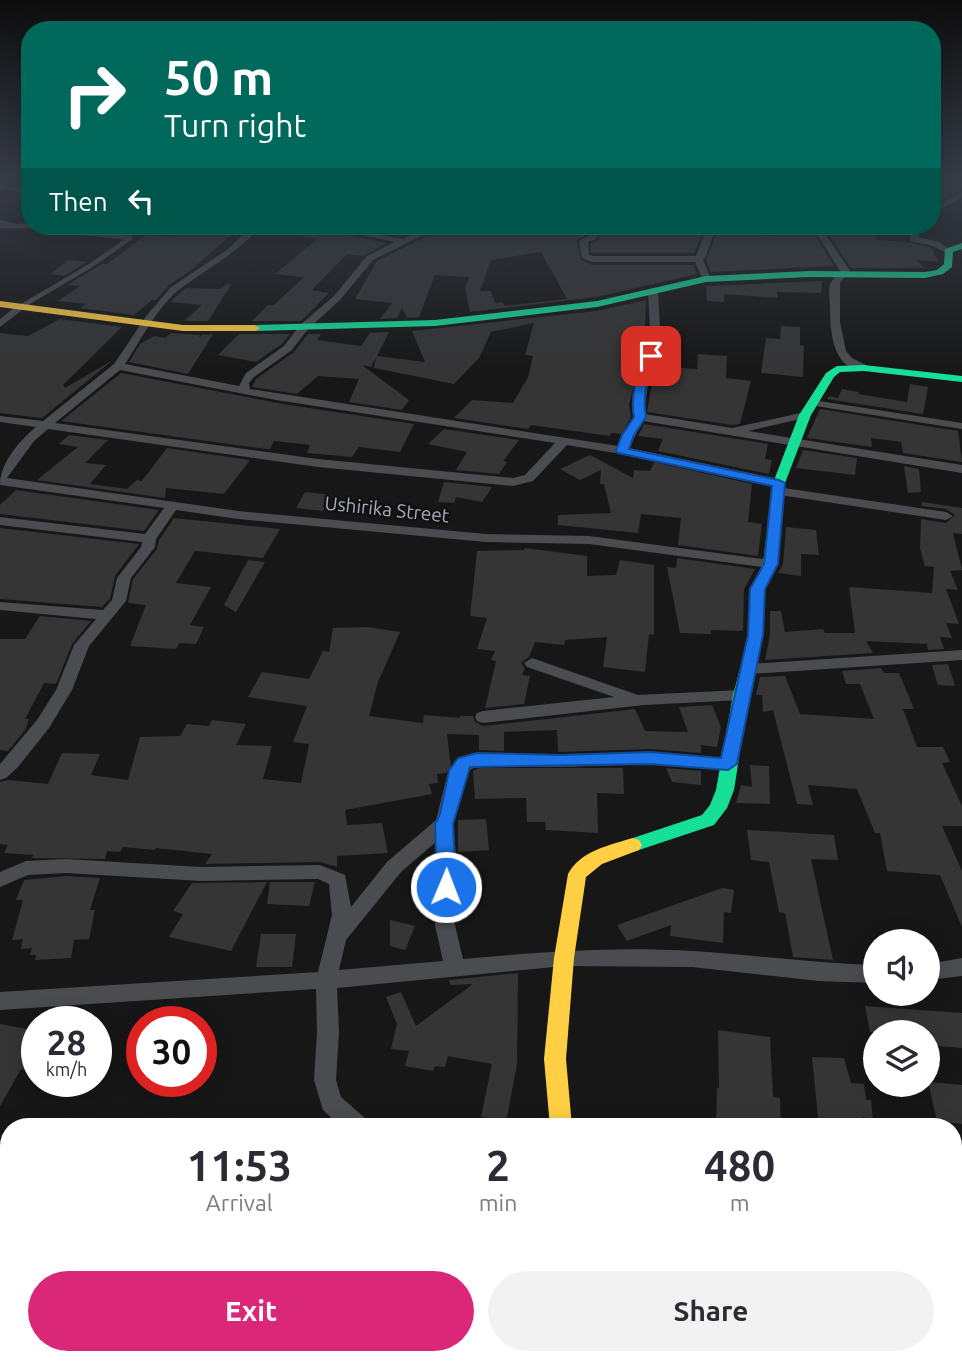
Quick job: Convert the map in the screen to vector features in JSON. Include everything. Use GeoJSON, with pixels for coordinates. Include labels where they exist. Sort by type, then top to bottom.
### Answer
{"type":"FeatureCollection","features":[{"type":"Feature","properties":{"kind":"street"},"geometry":{"type":"LineString","coordinates":[[0,480],[18,452],[45,424],[118,366],[174,289],[240,243]]}},
{"type":"Feature","properties":{"kind":"street"},"geometry":{"type":"LineString","coordinates":[[245,391],[244,383],[250,376],[288,348],[304,327],[337,298],[370,258],[399,243]]}},
{"type":"Feature","properties":{"kind":"street"},"geometry":{"type":"LineString","coordinates":[[583,243],[585,256],[589,257],[698,259],[702,256],[706,243]]}},
{"type":"Feature","properties":{"kind":"street"},"geometry":{"type":"LineString","coordinates":[[828,243],[845,271],[835,283],[834,291],[840,352],[846,359],[864,368]]}},
{"type":"Feature","properties":{"kind":"street"},"geometry":{"type":"LineString","coordinates":[[0,304],[183,328],[435,323],[597,304],[653,293],[678,283],[706,278],[910,275],[940,272],[949,265],[955,248],[930,243]]}},
{"type":"Feature","properties":{"kind":"street"},"geometry":{"type":"LineString","coordinates":[[698,259],[706,278]]}},
{"type":"Feature","properties":{"kind":"street"},"geometry":{"type":"LineString","coordinates":[[622,451],[628,435],[640,417],[638,406],[655,327],[653,293]]}},
{"type":"Feature","properties":{"kind":"street"},"geometry":{"type":"LineString","coordinates":[[0,324],[22,306]]}},
{"type":"Feature","properties":{"kind":"street"},"geometry":{"type":"LineString","coordinates":[[118,366],[245,391],[622,451],[778,487],[946,516]]}},
{"type":"Feature","properties":{"kind":"street"},"geometry":{"type":"LineString","coordinates":[[560,1118],[555,1069],[564,958],[574,887],[584,864],[616,850],[708,820],[718,808],[725,790],[741,695],[749,669],[755,635],[757,589],[771,564],[778,487],[809,409],[830,375],[837,369],[864,368],[962,379]]}},
{"type":"Feature","properties":{"kind":"street"},"geometry":{"type":"LineString","coordinates":[[728,432],[809,409],[962,425]]}},
{"type":"Feature","properties":{"kind":"street"},"geometry":{"type":"LineString","coordinates":[[640,417],[962,469]]}},
{"type":"Feature","properties":{"kind":"street"},"geometry":{"type":"LineString","coordinates":[[0,419],[318,463],[513,482],[529,478],[563,442]]}},
{"type":"Feature","properties":{"kind":"street","name":"Ushirika Street"},"geometry":{"type":"LineString","coordinates":[[0,480],[124,496],[238,515],[486,538],[589,540],[771,564]]}},
{"type":"Feature","properties":{"kind":"street"},"geometry":{"type":"LineString","coordinates":[[0,774],[12,764],[43,724],[64,690],[82,645],[119,601],[124,578],[148,547],[149,539],[173,506]]}},
{"type":"Feature","properties":{"kind":"street"},"geometry":{"type":"LineString","coordinates":[[0,521],[149,539]]}},
{"type":"Feature","properties":{"kind":"street"},"geometry":{"type":"LineString","coordinates":[[0,606],[106,615]]}},
{"type":"Feature","properties":{"kind":"street"},"geometry":{"type":"LineString","coordinates":[[749,669],[962,655]]}},
{"type":"Feature","properties":{"kind":"street"},"geometry":{"type":"LineString","coordinates":[[532,663],[637,699]]}},
{"type":"Feature","properties":{"kind":"street"},"geometry":{"type":"LineString","coordinates":[[483,717],[637,699],[741,695]]}},
{"type":"Feature","properties":{"kind":"street"},"geometry":{"type":"LineString","coordinates":[[339,936],[394,867],[444,824],[449,814],[460,765],[477,759],[561,761],[650,758],[728,764]]}},
{"type":"Feature","properties":{"kind":"street"},"geometry":{"type":"LineString","coordinates":[[444,824],[447,854],[445,926],[455,969]]}},
{"type":"Feature","properties":{"kind":"street"},"geometry":{"type":"LineString","coordinates":[[0,880],[26,869],[46,867],[201,874],[320,872],[338,880],[342,898],[339,936],[326,980],[328,1032],[325,1080],[331,1103],[348,1118]]}},
{"type":"Feature","properties":{"kind":"street"},"geometry":{"type":"LineString","coordinates":[[0,1002],[326,980],[564,958],[692,959],[819,972],[863,974]]}},
{"type":"Feature","properties":{"kind":"street"},"geometry":{"type":"LineString","coordinates":[[940,970],[962,967]]}},
{"type":"Feature","properties":{"kind":"lane"},"geometry":{"type":"LineString","coordinates":[[22,306],[90,266],[123,243]]}},
{"type":"Feature","properties":{"kind":"building"},"geometry":{"type":"Polygon","coordinates":[[[136,243],[222,243],[190,271],[169,285],[156,300],[152,300],[134,315],[80,308],[86,304],[58,301],[80,286],[67,285],[102,264],[107,264],[136,243]]]}},
{"type":"Feature","properties":{"kind":"building"},"geometry":{"type":"Polygon","coordinates":[[[313,243],[387,243],[363,256],[347,254],[312,290],[329,293],[301,321],[252,321],[304,277],[275,274],[313,243]]]}},
{"type":"Feature","properties":{"kind":"building"},"geometry":{"type":"Polygon","coordinates":[[[414,243],[578,243],[581,260],[592,265],[693,265],[697,274],[597,297],[470,312],[465,288],[469,277],[435,275],[419,317],[407,318],[402,308],[397,318],[380,319],[392,303],[355,299],[377,261],[414,243]],[[541,252],[491,260],[480,291],[491,291],[495,303],[503,302],[504,306],[567,299],[541,252]]]}},
{"type":"Feature","properties":{"kind":"building"},"geometry":{"type":"Polygon","coordinates":[[[698,243],[694,253],[591,253],[591,244],[698,243]]]}},
{"type":"Feature","properties":{"kind":"building"},"geometry":{"type":"Polygon","coordinates":[[[713,243],[819,243],[834,266],[711,272],[706,260],[713,243]]]}},
{"type":"Feature","properties":{"kind":"building"},"geometry":{"type":"Polygon","coordinates":[[[834,243],[911,243],[932,248],[938,262],[916,260],[925,268],[851,268],[834,243]]]}},
{"type":"Feature","properties":{"kind":"building"},"geometry":{"type":"Polygon","coordinates":[[[68,260],[87,262],[64,276],[50,274],[68,260]]]}},
{"type":"Feature","properties":{"kind":"building"},"geometry":{"type":"Polygon","coordinates":[[[822,281],[821,293],[777,292],[778,298],[724,294],[724,302],[707,301],[706,286],[822,281]]]}},
{"type":"Feature","properties":{"kind":"building"},"geometry":{"type":"Polygon","coordinates":[[[228,283],[231,285],[208,321],[184,321],[202,305],[170,302],[186,288],[220,289],[228,283]]]}},
{"type":"Feature","properties":{"kind":"building"},"geometry":{"type":"Polygon","coordinates":[[[646,300],[645,329],[634,328],[634,364],[639,365],[629,405],[631,417],[622,434],[611,433],[610,436],[531,425],[528,429],[454,418],[472,400],[513,403],[528,377],[533,356],[525,355],[534,323],[491,332],[479,358],[454,384],[374,368],[376,357],[371,367],[362,365],[409,400],[402,410],[349,402],[359,379],[318,376],[297,394],[252,387],[256,379],[294,352],[308,334],[321,334],[317,340],[361,346],[370,333],[389,332],[377,356],[425,362],[412,331],[597,311],[646,300]]]}},
{"type":"Feature","properties":{"kind":"building"},"geometry":{"type":"Polygon","coordinates":[[[60,319],[122,327],[63,385],[65,388],[113,360],[42,418],[0,413],[0,333],[28,336],[60,319]]]}},
{"type":"Feature","properties":{"kind":"building"},"geometry":{"type":"Polygon","coordinates":[[[781,326],[800,327],[800,345],[804,346],[803,377],[761,373],[766,338],[780,339],[781,326]]]}},
{"type":"Feature","properties":{"kind":"building"},"geometry":{"type":"Polygon","coordinates":[[[171,333],[200,335],[198,338],[213,334],[188,374],[129,362],[140,344],[154,336],[165,338],[171,333]]]}},
{"type":"Feature","properties":{"kind":"building"},"geometry":{"type":"Polygon","coordinates":[[[239,334],[290,334],[282,344],[256,362],[218,355],[239,334]]]}},
{"type":"Feature","properties":{"kind":"building"},"geometry":{"type":"Polygon","coordinates":[[[698,354],[727,356],[726,378],[751,381],[740,424],[647,412],[655,366],[697,369],[698,354]]]}},
{"type":"Feature","properties":{"kind":"building"},"geometry":{"type":"Polygon","coordinates":[[[121,373],[283,404],[414,424],[400,452],[359,447],[352,457],[307,453],[310,445],[274,441],[270,449],[266,449],[61,421],[121,373]]]}},
{"type":"Feature","properties":{"kind":"building"},"geometry":{"type":"Polygon","coordinates":[[[910,384],[928,387],[923,414],[827,399],[829,396],[838,398],[842,389],[907,402],[910,384]]]}},
{"type":"Feature","properties":{"kind":"building"},"geometry":{"type":"Polygon","coordinates":[[[820,409],[958,431],[962,462],[903,453],[901,442],[871,438],[872,447],[807,438],[820,409]]]}},
{"type":"Feature","properties":{"kind":"building"},"geometry":{"type":"Polygon","coordinates":[[[644,424],[768,444],[765,459],[772,460],[769,474],[658,451],[663,439],[638,436],[644,424]]]}},
{"type":"Feature","properties":{"kind":"building"},"geometry":{"type":"Polygon","coordinates":[[[444,429],[519,440],[503,461],[507,462],[499,474],[456,470],[467,452],[428,444],[444,429]]]}},
{"type":"Feature","properties":{"kind":"building"},"geometry":{"type":"Polygon","coordinates":[[[69,435],[108,440],[85,463],[106,465],[90,484],[127,489],[137,480],[142,481],[167,448],[250,460],[224,494],[166,488],[165,498],[37,480],[78,447],[59,444],[69,435]]]}},
{"type":"Feature","properties":{"kind":"building"},"geometry":{"type":"Polygon","coordinates":[[[803,450],[857,458],[855,475],[796,468],[803,450]]]}},
{"type":"Feature","properties":{"kind":"building"},"geometry":{"type":"Polygon","coordinates":[[[590,455],[633,478],[634,470],[650,471],[654,462],[752,484],[748,522],[762,524],[758,556],[678,545],[681,518],[641,514],[638,533],[558,525],[558,515],[611,513],[604,484],[600,484],[601,470],[580,480],[560,469],[590,455]]]}},
{"type":"Feature","properties":{"kind":"building"},"geometry":{"type":"Polygon","coordinates":[[[904,466],[919,469],[921,492],[908,493],[904,466]]]}},
{"type":"Feature","properties":{"kind":"building"},"geometry":{"type":"Polygon","coordinates":[[[444,482],[492,487],[482,502],[456,497],[454,503],[438,502],[444,482]]]}},
{"type":"Feature","properties":{"kind":"building"},"geometry":{"type":"Polygon","coordinates":[[[16,490],[159,510],[144,531],[0,514],[0,505],[16,490]]]}},
{"type":"Feature","properties":{"kind":"building"},"geometry":{"type":"Polygon","coordinates":[[[305,492],[332,495],[323,511],[296,508],[305,492]]]}},
{"type":"Feature","properties":{"kind":"building"},"geometry":{"type":"Polygon","coordinates":[[[922,502],[962,508],[962,534],[953,533],[962,570],[950,571],[958,590],[946,589],[959,624],[946,623],[952,638],[940,637],[944,649],[928,650],[927,644],[866,641],[873,653],[765,660],[770,635],[770,611],[781,611],[785,632],[823,629],[825,633],[855,633],[849,587],[932,593],[934,567],[925,566],[920,548],[921,519],[946,523],[955,515],[946,509],[921,506],[922,502]]]}},
{"type":"Feature","properties":{"kind":"building"},"geometry":{"type":"Polygon","coordinates":[[[174,518],[280,529],[263,558],[195,551],[176,583],[211,587],[190,625],[204,627],[196,644],[179,643],[176,649],[130,646],[146,605],[128,603],[133,579],[157,549],[159,540],[174,518]]]}},
{"type":"Feature","properties":{"kind":"building"},"geometry":{"type":"Polygon","coordinates":[[[786,527],[816,530],[819,555],[801,554],[801,576],[778,573],[783,564],[786,527]]]}},
{"type":"Feature","properties":{"kind":"building"},"geometry":{"type":"Polygon","coordinates":[[[0,528],[139,544],[115,576],[110,599],[102,607],[0,599],[0,528]]]}},
{"type":"Feature","properties":{"kind":"building"},"geometry":{"type":"Polygon","coordinates":[[[525,548],[587,556],[587,576],[616,575],[620,560],[654,565],[654,635],[649,634],[645,672],[603,667],[607,637],[565,640],[564,645],[535,642],[529,657],[521,663],[525,668],[522,675],[530,676],[524,704],[485,708],[496,661],[491,660],[495,651],[477,649],[487,618],[470,616],[477,551],[525,548]]]}},
{"type":"Feature","properties":{"kind":"building"},"geometry":{"type":"Polygon","coordinates":[[[677,558],[755,569],[744,589],[743,631],[680,633],[667,567],[676,568],[677,558]]]}},
{"type":"Feature","properties":{"kind":"building"},"geometry":{"type":"Polygon","coordinates":[[[248,560],[265,562],[236,612],[224,605],[248,560]]]}},
{"type":"Feature","properties":{"kind":"building"},"geometry":{"type":"Polygon","coordinates":[[[40,616],[91,621],[72,644],[56,684],[44,683],[25,719],[29,719],[25,730],[8,751],[0,750],[0,639],[25,639],[40,616]]]}},
{"type":"Feature","properties":{"kind":"building"},"geometry":{"type":"Polygon","coordinates":[[[367,627],[400,632],[378,682],[369,716],[423,723],[424,715],[460,718],[473,716],[475,722],[483,726],[635,709],[645,731],[688,732],[679,707],[712,705],[721,727],[717,747],[701,745],[701,753],[650,749],[558,752],[557,730],[504,732],[504,751],[479,750],[479,735],[447,734],[451,767],[446,773],[437,774],[438,783],[429,784],[432,794],[345,810],[347,825],[382,823],[388,853],[337,856],[337,867],[320,862],[205,864],[212,854],[156,848],[123,847],[120,852],[107,851],[105,859],[32,858],[33,855],[4,853],[8,845],[0,844],[0,782],[8,780],[48,784],[62,753],[100,754],[91,775],[128,780],[140,737],[180,736],[187,724],[209,726],[212,720],[246,724],[236,745],[272,746],[263,779],[301,783],[309,744],[293,742],[307,706],[248,697],[262,672],[309,679],[323,651],[329,652],[333,628],[367,627]]]}},
{"type":"Feature","properties":{"kind":"building"},"geometry":{"type":"Polygon","coordinates":[[[948,664],[955,686],[938,685],[932,665],[948,664]]]}},
{"type":"Feature","properties":{"kind":"building"},"geometry":{"type":"Polygon","coordinates":[[[881,668],[884,673],[899,673],[914,709],[903,709],[917,747],[943,747],[950,762],[942,763],[962,806],[962,826],[942,826],[962,871],[962,927],[940,875],[887,871],[880,833],[875,833],[857,789],[808,785],[813,805],[797,804],[773,710],[763,712],[762,695],[756,695],[760,677],[785,676],[800,714],[874,719],[860,684],[846,684],[842,671],[881,668]]]}},
{"type":"Feature","properties":{"kind":"building"},"geometry":{"type":"Polygon","coordinates":[[[750,765],[769,766],[770,804],[736,803],[741,785],[752,787],[750,765]]]}},
{"type":"Feature","properties":{"kind":"building"},"geometry":{"type":"Polygon","coordinates":[[[479,768],[623,768],[624,794],[597,793],[598,833],[546,830],[545,822],[527,822],[526,798],[475,799],[473,771],[479,768]]]}},
{"type":"Feature","properties":{"kind":"building"},"geometry":{"type":"Polygon","coordinates":[[[666,768],[701,771],[701,785],[672,782],[666,768]]]}},
{"type":"Feature","properties":{"kind":"building"},"geometry":{"type":"Polygon","coordinates":[[[486,819],[489,850],[458,852],[458,820],[486,819]]]}},
{"type":"Feature","properties":{"kind":"building"},"geometry":{"type":"Polygon","coordinates":[[[747,830],[834,835],[838,860],[811,859],[833,960],[793,957],[785,913],[779,912],[769,862],[751,860],[747,830]]]}},
{"type":"Feature","properties":{"kind":"building"},"geometry":{"type":"Polygon","coordinates":[[[66,876],[100,878],[90,910],[95,910],[89,939],[74,940],[71,958],[35,960],[36,955],[30,955],[32,948],[21,949],[23,939],[12,940],[23,900],[16,900],[24,880],[66,876]]]}},
{"type":"Feature","properties":{"kind":"building"},"geometry":{"type":"Polygon","coordinates":[[[267,882],[231,951],[169,937],[183,914],[173,911],[192,883],[267,882]]]}},
{"type":"Feature","properties":{"kind":"building"},"geometry":{"type":"Polygon","coordinates":[[[270,882],[315,882],[309,906],[267,904],[270,882]]]}},
{"type":"Feature","properties":{"kind":"building"},"geometry":{"type":"Polygon","coordinates":[[[722,888],[734,890],[731,913],[724,912],[723,943],[670,936],[671,925],[627,941],[617,925],[722,888]]]}},
{"type":"Feature","properties":{"kind":"building"},"geometry":{"type":"Polygon","coordinates":[[[390,920],[415,926],[405,950],[390,946],[390,920]]]}},
{"type":"Feature","properties":{"kind":"building"},"geometry":{"type":"Polygon","coordinates":[[[261,934],[296,934],[292,967],[256,967],[261,934]]]}},
{"type":"Feature","properties":{"kind":"building"},"geometry":{"type":"Polygon","coordinates":[[[518,973],[517,1064],[507,1118],[481,1117],[492,1064],[448,1056],[445,1067],[435,1066],[433,1071],[405,1066],[409,1051],[391,1049],[397,1024],[386,997],[401,992],[416,1026],[473,984],[450,985],[449,980],[518,973]]]}},
{"type":"Feature","properties":{"kind":"building"},"geometry":{"type":"Polygon","coordinates":[[[865,1006],[962,1013],[962,1048],[940,1046],[940,1020],[868,1020],[865,1006]]]}},
{"type":"Feature","properties":{"kind":"building"},"geometry":{"type":"Polygon","coordinates":[[[0,1024],[21,1028],[21,1069],[0,1106],[0,1024]]]}},
{"type":"Feature","properties":{"kind":"building"},"geometry":{"type":"Polygon","coordinates":[[[718,1030],[770,1037],[773,1097],[780,1098],[781,1118],[716,1118],[719,1088],[718,1030]]]}},
{"type":"Feature","properties":{"kind":"building"},"geometry":{"type":"Polygon","coordinates":[[[812,1057],[844,1058],[851,1083],[863,1084],[863,1097],[871,1100],[873,1118],[818,1118],[812,1057]]]}},
{"type":"Feature","properties":{"kind":"building"},"geometry":{"type":"Polygon","coordinates":[[[940,1083],[962,1085],[962,1118],[936,1118],[931,1097],[940,1097],[940,1083]]]}},
{"type":"Feature","properties":{"kind":"traffic: fast"},"geometry":{"type":"LineString","coordinates":[[255,328],[435,323],[597,304],[706,279],[809,274],[925,275],[940,272],[949,265],[948,251],[962,246]]}},
{"type":"Feature","properties":{"kind":"traffic: fast"},"geometry":{"type":"LineString","coordinates":[[633,845],[708,820],[718,808],[725,790],[741,695],[756,635],[757,589],[770,564],[779,483],[805,415],[830,375],[837,369],[864,368],[962,379]]}},
{"type":"Feature","properties":{"kind":"traffic: slow"},"geometry":{"type":"LineString","coordinates":[[0,304],[183,328],[255,328]]}},
{"type":"Feature","properties":{"kind":"traffic: slow"},"geometry":{"type":"LineString","coordinates":[[560,1118],[555,1059],[564,958],[577,874],[595,859],[633,845]]}},
{"type":"Feature","properties":{"kind":"route"},"geometry":{"type":"LineString","coordinates":[[446,887],[444,824],[449,814],[458,771],[464,762],[477,759],[599,761],[650,758],[728,764],[755,635],[757,589],[771,564],[779,483],[622,451],[628,435],[640,417],[638,406],[645,381],[645,368],[651,356]]}}]}
